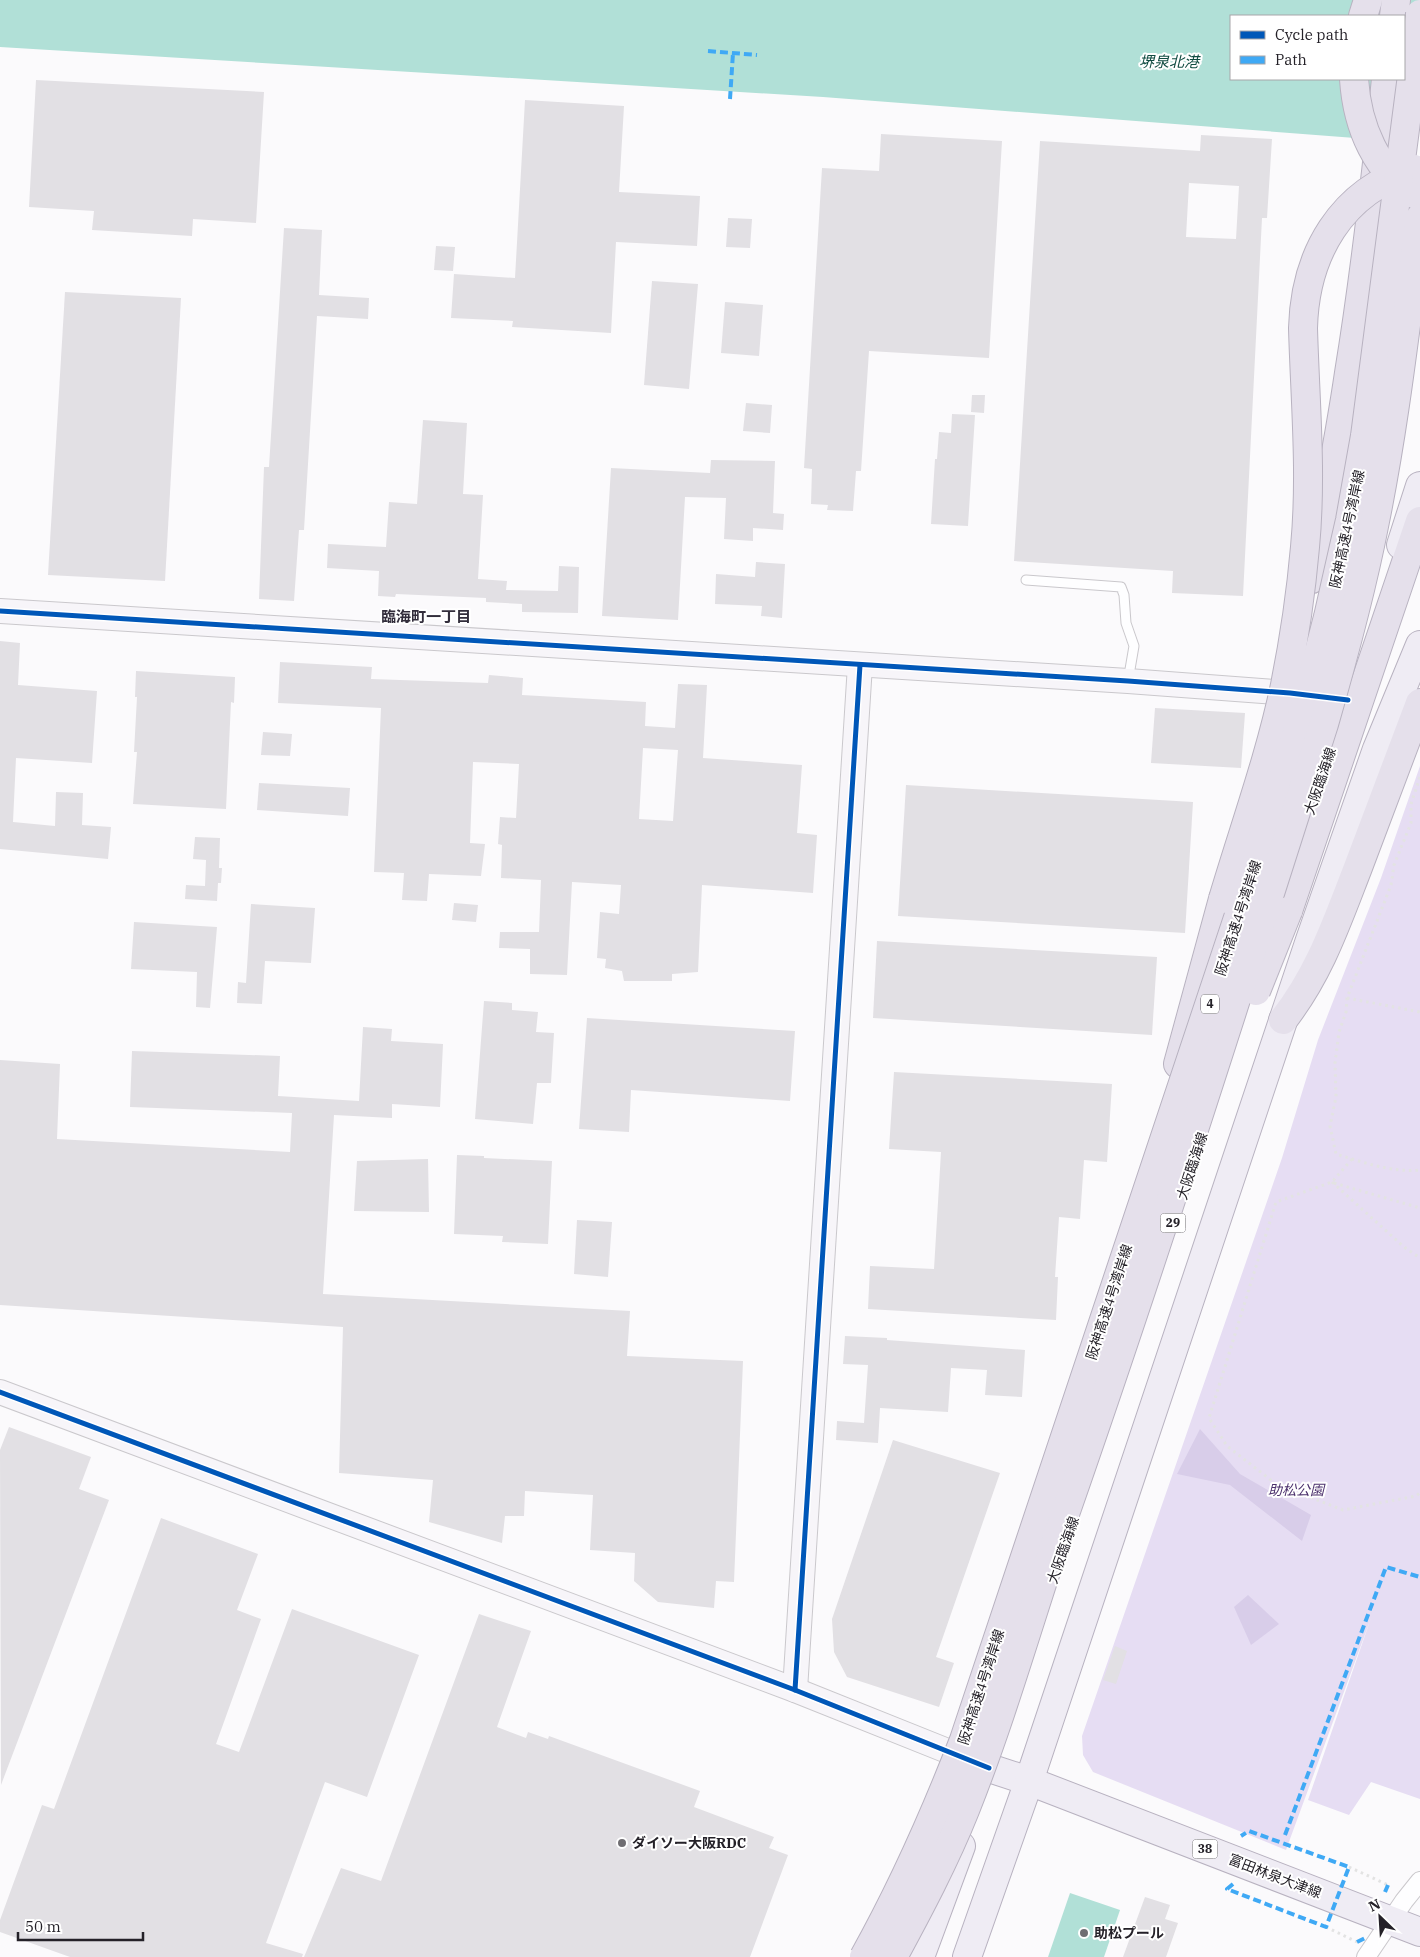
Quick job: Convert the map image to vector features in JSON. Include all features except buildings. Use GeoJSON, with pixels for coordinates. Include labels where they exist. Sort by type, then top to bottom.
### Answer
{"type":"FeatureCollection","features":[{"type":"Feature","properties":{"kind":"highway"},"geometry":{"type":"LineString","coordinates":[[1363,15],[1368,0]]}},
{"type":"Feature","properties":{"kind":"highway"},"geometry":{"type":"LineString","coordinates":[[1394,15],[1396,0]]}},
{"type":"Feature","properties":{"kind":"highway","name":"阪神高速4号湾岸線"},"geometry":{"type":"LineString","coordinates":[[864,1957],[911,1869],[939,1805],[964,1740],[1242,906],[1302,716],[1328,617],[1350,520],[1365,436],[1420,14]]}},
{"type":"Feature","properties":{"kind":"highway"},"geometry":{"type":"LineString","coordinates":[[1354,80],[1359,116],[1366,137],[1375,154],[1388,171],[1420,197]]}},
{"type":"Feature","properties":{"kind":"highway"},"geometry":{"type":"LineString","coordinates":[[1290,693],[1335,460],[1349,374],[1382,138],[1386,80]]}},
{"type":"Feature","properties":{"kind":"highway"},"geometry":{"type":"LineString","coordinates":[[1139,1213],[1199,980],[1272,736],[1290,659],[1306,546],[1307,500],[1303,328],[1308,278],[1329,232],[1361,196],[1381,183],[1420,167]]}},
{"type":"Feature","properties":{"kind":"highway","name":"阪神高速4号湾岸線"},"geometry":{"type":"LineString","coordinates":[[893,1957],[940,1865],[965,1810],[1116,1369],[1324,724],[1353,622],[1374,525],[1390,434],[1420,218]]}},
{"type":"Feature","properties":{"kind":"highway"},"geometry":{"type":"LineString","coordinates":[[1116,1369],[1137,1315],[1202,1126],[1288,911],[1420,521]]}},
{"type":"Feature","properties":{"kind":"highway"},"geometry":{"type":"LineString","coordinates":[[1283,1020],[1301,997],[1319,964],[1420,703]]}},
{"type":"Feature","properties":{"kind":"main road","name":"大阪臨海線"},"geometry":{"type":"LineString","coordinates":[[920,1957],[990,1768],[1420,486]]}},
{"type":"Feature","properties":{"kind":"main road"},"geometry":{"type":"LineString","coordinates":[[967,1957],[1029,1781],[1283,1020],[1377,749],[1420,646]]}},
{"type":"Feature","properties":{"kind":"main road"},"geometry":{"type":"LineString","coordinates":[[1184,1189],[1182,1115],[1190,1081],[1214,1013],[1232,892],[1259,805],[1290,693]]}},
{"type":"Feature","properties":{"kind":"main road","name":"富田林泉大津線"},"geometry":{"type":"LineString","coordinates":[[990,1768],[1029,1781],[1420,1932]]}},
{"type":"Feature","properties":{"kind":"street"},"geometry":{"type":"LineString","coordinates":[[0,611],[1128,681],[1290,693],[1348,700]]}},
{"type":"Feature","properties":{"kind":"street"},"geometry":{"type":"LineString","coordinates":[[795,1690],[860,665]]}},
{"type":"Feature","properties":{"kind":"street"},"geometry":{"type":"LineString","coordinates":[[0,1392],[795,1690],[990,1768]]}},
{"type":"Feature","properties":{"kind":"street"},"geometry":{"type":"LineString","coordinates":[[1362,1950],[1392,1921],[1404,1901],[1420,1881]]}},
{"type":"Feature","properties":{"kind":"lane"},"geometry":{"type":"LineString","coordinates":[[1026,580],[1121,587],[1124,594],[1126,623],[1134,646],[1128,681]]}},
{"type":"Feature","properties":{"kind":"path"},"geometry":{"type":"LineString","coordinates":[[1420,777],[1412,804],[1411,823],[1394,865],[1391,885],[1347,998],[1346,1012],[1339,1032],[1335,1063],[1336,1097],[1330,1126],[1336,1154],[1410,1171],[1420,1170]]}},
{"type":"Feature","properties":{"kind":"path"},"geometry":{"type":"LineString","coordinates":[[1347,998],[1420,1012]]}},
{"type":"Feature","properties":{"kind":"path"},"geometry":{"type":"LineString","coordinates":[[1352,1159],[1332,1182],[1276,1202],[1209,1418],[1227,1446],[1276,1484],[1343,1510],[1416,1496],[1420,1493]]}},
{"type":"Feature","properties":{"kind":"path"},"geometry":{"type":"LineString","coordinates":[[1332,1182],[1420,1208]]}},
{"type":"Feature","properties":{"kind":"path"},"geometry":{"type":"LineString","coordinates":[[1332,1182],[1404,1247],[1420,1258]]}},
{"type":"Feature","properties":{"kind":"path"},"geometry":{"type":"LineString","coordinates":[[1348,1867],[1388,1885]]}},
{"type":"Feature","properties":{"kind":"path"},"geometry":{"type":"LineString","coordinates":[[1326,1927],[1362,1950]]}},
{"type":"Feature","properties":{"kind":"green space","name":"助松公園"},"geometry":{"type":"Polygon","coordinates":[[[1420,766],[1420,1799],[1371,1782],[1349,1815],[1308,1800],[1371,1618],[1286,1850],[1093,1772],[1083,1755],[1082,1736],[1282,1158],[1318,1040],[1381,878],[1420,766]]]}},
{"type":"Feature","properties":{"kind":"shaded area"},"geometry":{"type":"Polygon","coordinates":[[[1200,1429],[1240,1474],[1311,1515],[1302,1541],[1230,1485],[1177,1474],[1200,1429]]]}},
{"type":"Feature","properties":{"kind":"shaded area"},"geometry":{"type":"Polygon","coordinates":[[[1248,1595],[1279,1624],[1251,1645],[1234,1607],[1248,1595]]]}},
{"type":"Feature","properties":{"kind":"water","name":"堺泉北港"},"geometry":{"type":"Polygon","coordinates":[[[0,0],[1420,0],[1420,126],[1355,138],[823,97],[0,47],[0,0]]]}},
{"type":"Feature","properties":{"kind":"water","name":"助松プール"},"geometry":{"type":"Polygon","coordinates":[[[1070,1893],[1120,1910],[1104,1957],[1048,1957],[1070,1893]]]}},
{"type":"Feature","properties":{"kind":"marked path"},"geometry":{"type":"LineString","coordinates":[[708,51],[757,55]]}},
{"type":"Feature","properties":{"kind":"marked path"},"geometry":{"type":"LineString","coordinates":[[730,99],[733,53]]}},
{"type":"Feature","properties":{"kind":"marked path"},"geometry":{"type":"LineString","coordinates":[[1285,1835],[1386,1567],[1420,1577]]}},
{"type":"Feature","properties":{"kind":"marked path"},"geometry":{"type":"LineString","coordinates":[[1233,1884],[1227,1889],[1326,1927],[1349,1867],[1249,1831],[1241,1836]]}},
{"type":"Feature","properties":{"kind":"marked path"},"geometry":{"type":"LineString","coordinates":[[1385,1892],[1388,1885]]}},
{"type":"Feature","properties":{"kind":"marked path"},"geometry":{"type":"LineString","coordinates":[[1357,1942],[1367,1937]]}},
{"type":"Feature","properties":{"kind":"cycle path"},"geometry":{"type":"LineString","coordinates":[[0,611],[1128,681],[1290,693],[1348,700]]}},
{"type":"Feature","properties":{"kind":"cycle path"},"geometry":{"type":"LineString","coordinates":[[795,1690],[860,665]]}},
{"type":"Feature","properties":{"kind":"cycle path"},"geometry":{"type":"LineString","coordinates":[[0,1392],[795,1690],[989,1768]]}},
{"type":"Feature","properties":{"kind":"place","name":"ダイソー大阪RDC"},"geometry":{"type":"Point","coordinates":[622,1843]}},
{"type":"Feature","properties":{"kind":"place","name":"助松プール"},"geometry":{"type":"Point","coordinates":[1084,1933]}},
{"type":"Feature","properties":{"kind":"district","name":"臨海町一丁目"},"geometry":{"type":"Point","coordinates":[426,617]}}]}
